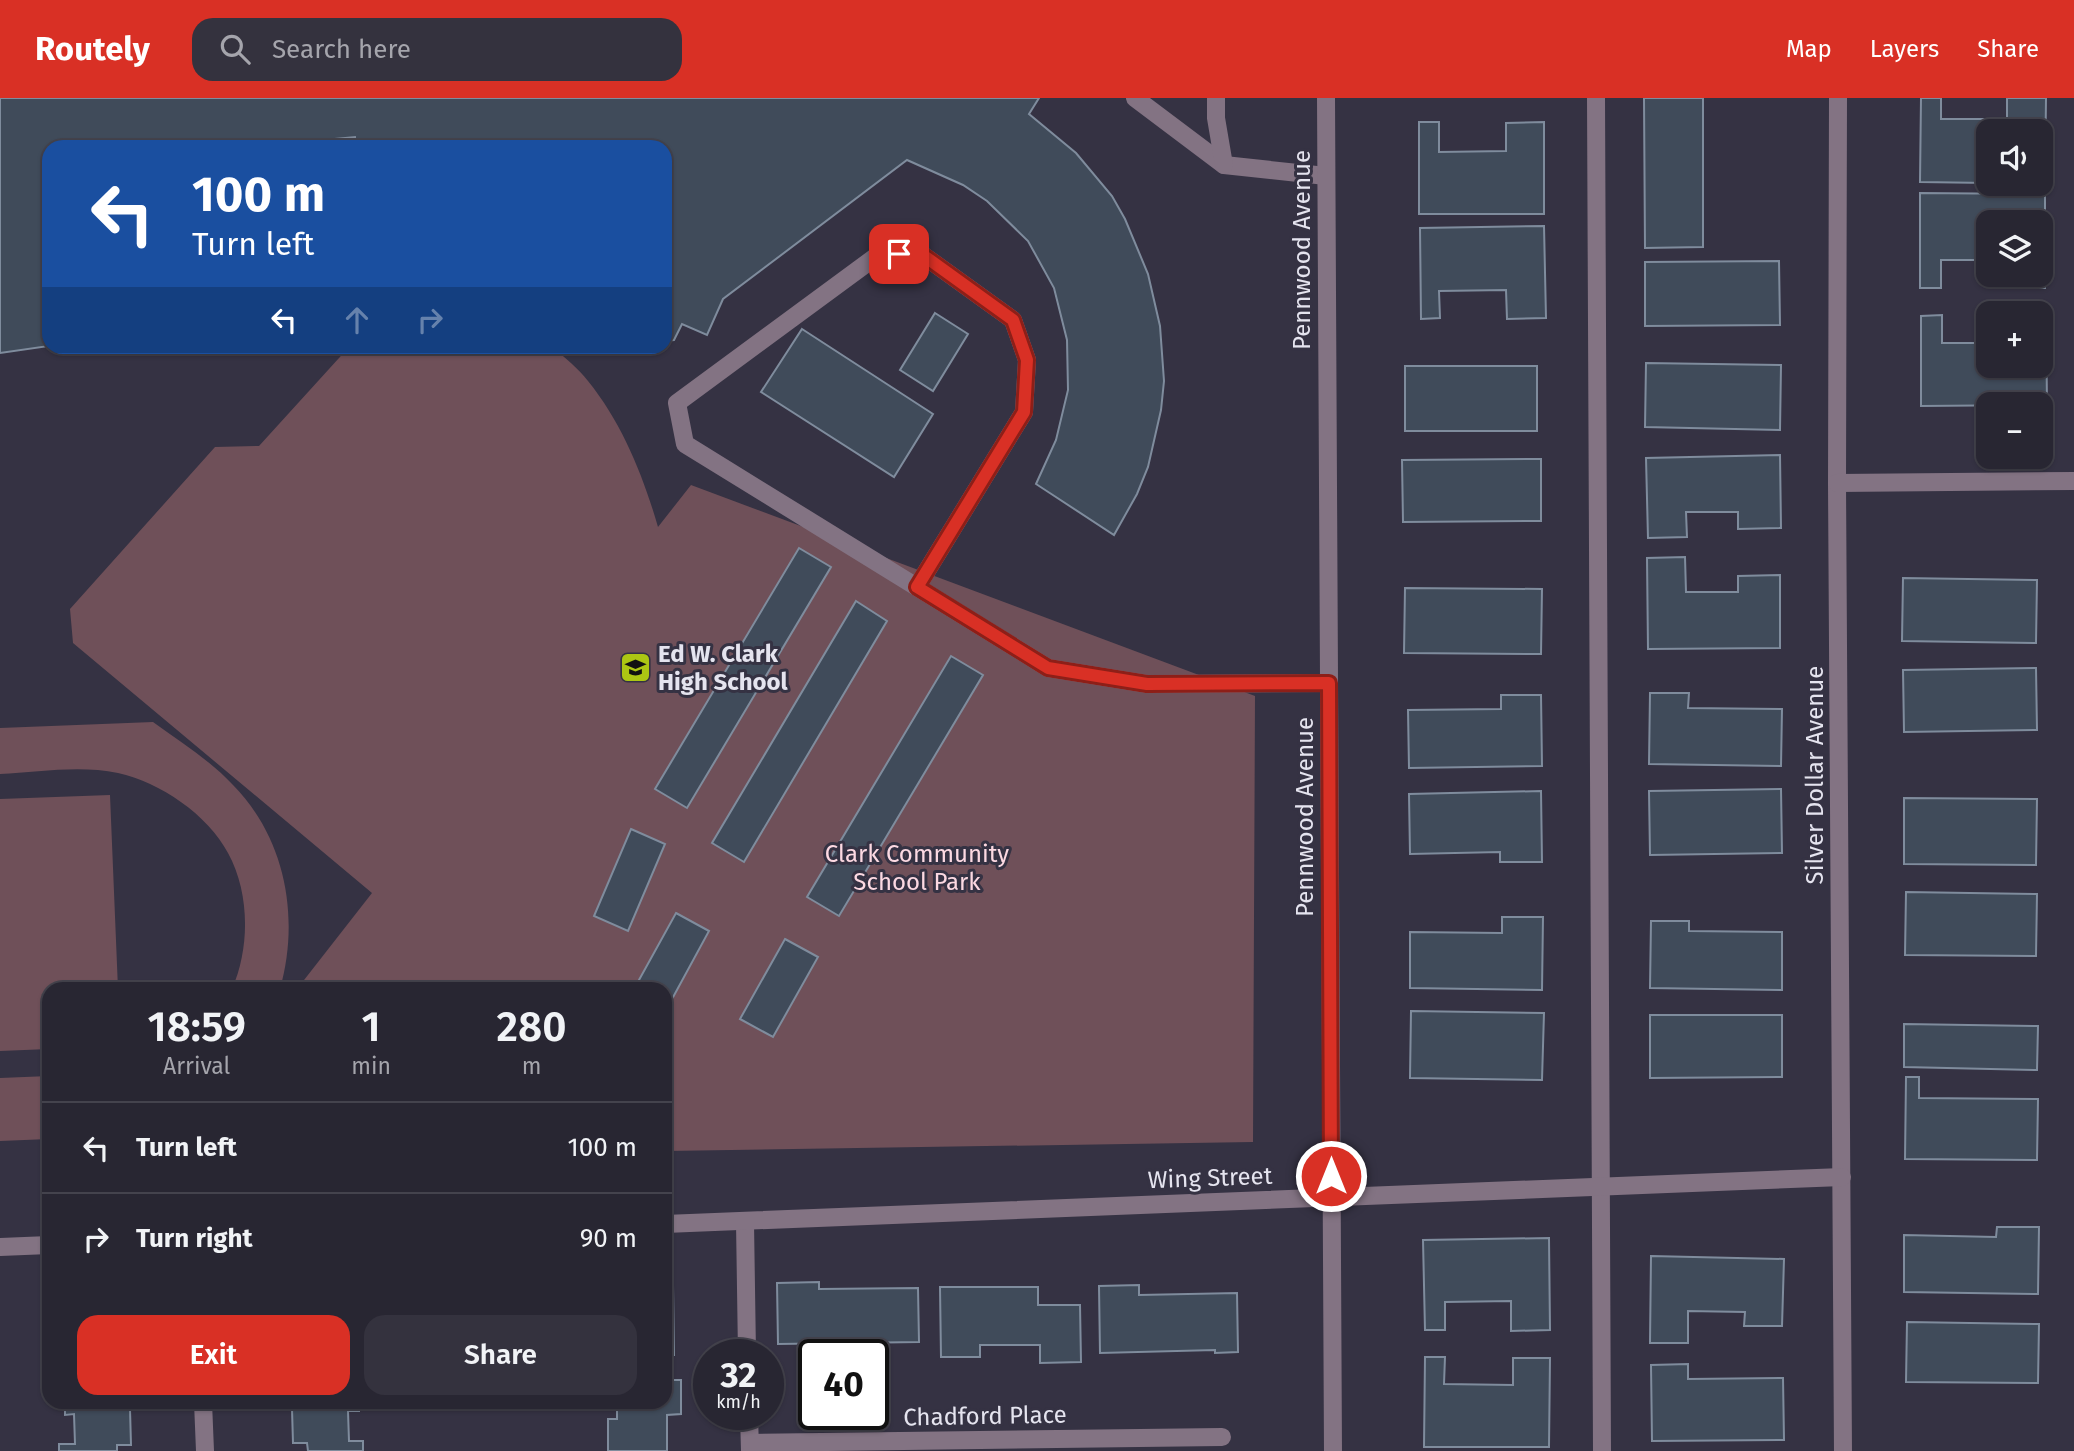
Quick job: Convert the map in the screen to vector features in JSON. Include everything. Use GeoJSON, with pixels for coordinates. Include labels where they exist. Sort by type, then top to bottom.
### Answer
{"type":"FeatureCollection","features":[{"type":"Feature","properties":{"kind":"street"},"geometry":{"type":"LineString","coordinates":[[1135,98],[1224,165],[1326,176]]}},
{"type":"Feature","properties":{"kind":"street"},"geometry":{"type":"LineString","coordinates":[[1216,98],[1216,118],[1224,165]]}},
{"type":"Feature","properties":{"kind":"street","name":"Pennwood Avenue"},"geometry":{"type":"LineString","coordinates":[[1326,98],[1334,1451]]}},
{"type":"Feature","properties":{"kind":"street"},"geometry":{"type":"LineString","coordinates":[[1596,98],[1602,1451]]}},
{"type":"Feature","properties":{"kind":"street","name":"Silver Dollar Avenue"},"geometry":{"type":"LineString","coordinates":[[1838,98],[1837,483],[1843,1451]]}},
{"type":"Feature","properties":{"kind":"street"},"geometry":{"type":"LineString","coordinates":[[917,587],[1024,412],[1027,360],[1013,320],[920,253],[878,255],[677,403],[685,444],[1048,668],[1147,684],[1329,683]]}},
{"type":"Feature","properties":{"kind":"street"},"geometry":{"type":"LineString","coordinates":[[1837,483],[2074,481]]}},
{"type":"Feature","properties":{"kind":"street","name":"Wing Street"},"geometry":{"type":"LineString","coordinates":[[672,1224],[1842,1177]]}},
{"type":"Feature","properties":{"kind":"street"},"geometry":{"type":"LineString","coordinates":[[744,1222],[747,1339]]}},
{"type":"Feature","properties":{"kind":"street"},"geometry":{"type":"LineString","coordinates":[[0,1247],[42,1245]]}},
{"type":"Feature","properties":{"kind":"street"},"geometry":{"type":"LineString","coordinates":[[203,1409],[205,1451]]}},
{"type":"Feature","properties":{"kind":"street","name":"Chadford Place"},"geometry":{"type":"LineString","coordinates":[[750,1447],[1222,1437]]}},
{"type":"Feature","properties":{"kind":"green space","name":"Clark Community School Park"},"geometry":{"type":"Polygon","coordinates":[[[343,354],[561,354],[584,376],[611,414],[646,488],[658,527],[691,485],[1255,696],[1253,1142],[672,1151],[672,982],[302,982],[372,893],[73,643],[70,609],[215,447],[259,446],[343,354]]]}},
{"type":"Feature","properties":{"kind":"green space"},"geometry":{"type":"Polygon","coordinates":[[[153,722],[224,776],[251,806],[266,830],[284,881],[289,935],[282,982],[235,982],[242,956],[245,921],[240,885],[228,853],[195,813],[166,792],[134,777],[118,773],[89,769],[0,774],[0,728],[153,722]]]}},
{"type":"Feature","properties":{"kind":"green space"},"geometry":{"type":"Polygon","coordinates":[[[110,795],[118,982],[42,982],[42,1049],[0,1051],[0,799],[110,795]]]}},
{"type":"Feature","properties":{"kind":"green space"},"geometry":{"type":"Polygon","coordinates":[[[42,1076],[42,1139],[0,1141],[0,1078],[42,1076]]]}},
{"type":"Feature","properties":{"kind":"building"},"geometry":{"type":"Polygon","coordinates":[[[0,98],[1039,98],[1029,114],[1076,153],[1112,196],[1125,219],[1148,274],[1160,326],[1164,381],[1161,410],[1148,467],[1137,494],[1114,535],[1036,484],[1056,440],[1068,390],[1067,340],[1054,288],[1028,241],[987,201],[963,185],[907,160],[723,299],[707,335],[682,324],[672,340],[672,140],[355,140],[355,137],[324,140],[42,140],[42,347],[0,353],[0,98]]]}},
{"type":"Feature","properties":{"kind":"building"},"geometry":{"type":"Polygon","coordinates":[[[1644,98],[1703,98],[1703,247],[1645,248],[1644,98]]]}},
{"type":"Feature","properties":{"kind":"building"},"geometry":{"type":"Polygon","coordinates":[[[1921,98],[1941,98],[1941,119],[1976,119],[1976,183],[1920,182],[1921,98]]]}},
{"type":"Feature","properties":{"kind":"building"},"geometry":{"type":"Polygon","coordinates":[[[2007,98],[2046,98],[2046,119],[2007,119],[2007,98]]]}},
{"type":"Feature","properties":{"kind":"building"},"geometry":{"type":"Polygon","coordinates":[[[1419,122],[1439,122],[1439,152],[1506,151],[1506,123],[1544,122],[1544,214],[1419,214],[1419,122]]]}},
{"type":"Feature","properties":{"kind":"building"},"geometry":{"type":"Polygon","coordinates":[[[1920,193],[2045,196],[2045,210],[1976,210],[1976,260],[1941,260],[1941,288],[1920,288],[1920,193]]]}},
{"type":"Feature","properties":{"kind":"building"},"geometry":{"type":"Polygon","coordinates":[[[1544,226],[1546,318],[1507,319],[1506,290],[1439,291],[1440,318],[1421,319],[1420,228],[1544,226]]]}},
{"type":"Feature","properties":{"kind":"building"},"geometry":{"type":"Polygon","coordinates":[[[1779,261],[1780,325],[1645,326],[1645,262],[1779,261]]]}},
{"type":"Feature","properties":{"kind":"building"},"geometry":{"type":"Polygon","coordinates":[[[2007,287],[2045,287],[2045,288],[2007,287]]]}},
{"type":"Feature","properties":{"kind":"building"},"geometry":{"type":"Polygon","coordinates":[[[935,313],[968,334],[933,391],[900,370],[935,313]]]}},
{"type":"Feature","properties":{"kind":"building"},"geometry":{"type":"Polygon","coordinates":[[[1942,315],[1942,343],[1976,343],[1976,378],[2047,378],[2047,392],[1976,392],[1976,406],[1921,406],[1921,316],[1942,315]]]}},
{"type":"Feature","properties":{"kind":"building"},"geometry":{"type":"Polygon","coordinates":[[[802,329],[933,414],[894,477],[761,392],[802,329]]]}},
{"type":"Feature","properties":{"kind":"building"},"geometry":{"type":"Polygon","coordinates":[[[1646,363],[1781,365],[1780,430],[1645,427],[1646,363]]]}},
{"type":"Feature","properties":{"kind":"building"},"geometry":{"type":"Polygon","coordinates":[[[1405,366],[1537,366],[1537,431],[1405,431],[1405,366]]]}},
{"type":"Feature","properties":{"kind":"building"},"geometry":{"type":"Polygon","coordinates":[[[1780,455],[1781,528],[1738,529],[1738,512],[1686,512],[1687,537],[1648,538],[1646,458],[1780,455]]]}},
{"type":"Feature","properties":{"kind":"building"},"geometry":{"type":"Polygon","coordinates":[[[1541,459],[1541,521],[1403,522],[1402,460],[1541,459]]]}},
{"type":"Feature","properties":{"kind":"building"},"geometry":{"type":"Polygon","coordinates":[[[799,548],[831,567],[687,808],[655,789],[799,548]]]}},
{"type":"Feature","properties":{"kind":"building"},"geometry":{"type":"Polygon","coordinates":[[[1685,557],[1686,592],[1738,592],[1738,576],[1780,575],[1780,648],[1648,649],[1647,558],[1685,557]]]}},
{"type":"Feature","properties":{"kind":"building"},"geometry":{"type":"Polygon","coordinates":[[[1903,578],[2037,580],[2036,643],[1902,641],[1903,578]]]}},
{"type":"Feature","properties":{"kind":"building"},"geometry":{"type":"Polygon","coordinates":[[[1405,588],[1542,589],[1541,654],[1404,653],[1405,588]]]}},
{"type":"Feature","properties":{"kind":"building"},"geometry":{"type":"Polygon","coordinates":[[[856,601],[887,621],[744,862],[712,843],[856,601]]]}},
{"type":"Feature","properties":{"kind":"building"},"geometry":{"type":"Polygon","coordinates":[[[951,656],[983,675],[839,916],[807,897],[951,656]]]}},
{"type":"Feature","properties":{"kind":"building"},"geometry":{"type":"Polygon","coordinates":[[[2036,668],[2037,730],[1904,732],[1903,670],[2036,668]]]}},
{"type":"Feature","properties":{"kind":"building"},"geometry":{"type":"Polygon","coordinates":[[[1650,693],[1689,693],[1688,708],[1782,709],[1781,766],[1649,764],[1650,693]]]}},
{"type":"Feature","properties":{"kind":"building"},"geometry":{"type":"Polygon","coordinates":[[[1501,695],[1541,695],[1542,766],[1409,768],[1408,710],[1501,709],[1501,695]]]}},
{"type":"Feature","properties":{"kind":"building"},"geometry":{"type":"Polygon","coordinates":[[[1781,789],[1782,853],[1650,855],[1649,791],[1781,789]]]}},
{"type":"Feature","properties":{"kind":"building"},"geometry":{"type":"Polygon","coordinates":[[[1541,791],[1542,862],[1500,862],[1500,852],[1410,854],[1409,794],[1541,791]]]}},
{"type":"Feature","properties":{"kind":"building"},"geometry":{"type":"Polygon","coordinates":[[[1904,798],[2037,799],[2036,865],[1904,864],[1904,798]]]}},
{"type":"Feature","properties":{"kind":"building"},"geometry":{"type":"Polygon","coordinates":[[[631,829],[665,844],[628,931],[594,916],[631,829]]]}},
{"type":"Feature","properties":{"kind":"building"},"geometry":{"type":"Polygon","coordinates":[[[1906,892],[2037,894],[2036,956],[1905,955],[1906,892]]]}},
{"type":"Feature","properties":{"kind":"building"},"geometry":{"type":"Polygon","coordinates":[[[676,913],[709,931],[672,999],[672,982],[638,982],[676,913]]]}},
{"type":"Feature","properties":{"kind":"building"},"geometry":{"type":"Polygon","coordinates":[[[1502,917],[1543,917],[1542,990],[1410,988],[1410,932],[1502,933],[1502,917]]]}},
{"type":"Feature","properties":{"kind":"building"},"geometry":{"type":"Polygon","coordinates":[[[1651,921],[1689,921],[1689,931],[1782,932],[1782,990],[1650,988],[1651,921]]]}},
{"type":"Feature","properties":{"kind":"building"},"geometry":{"type":"Polygon","coordinates":[[[785,939],[818,957],[773,1037],[740,1019],[785,939]]]}},
{"type":"Feature","properties":{"kind":"building"},"geometry":{"type":"Polygon","coordinates":[[[1411,1011],[1544,1013],[1542,1080],[1410,1078],[1411,1011]]]}},
{"type":"Feature","properties":{"kind":"building"},"geometry":{"type":"Polygon","coordinates":[[[1650,1015],[1782,1015],[1782,1077],[1650,1078],[1650,1015]]]}},
{"type":"Feature","properties":{"kind":"building"},"geometry":{"type":"Polygon","coordinates":[[[1904,1024],[2038,1026],[2037,1070],[1904,1067],[1904,1024]]]}},
{"type":"Feature","properties":{"kind":"building"},"geometry":{"type":"Polygon","coordinates":[[[1906,1077],[1919,1077],[1919,1098],[2038,1099],[2037,1160],[1905,1159],[1906,1077]]]}},
{"type":"Feature","properties":{"kind":"building"},"geometry":{"type":"Polygon","coordinates":[[[1997,1227],[2039,1227],[2038,1294],[1904,1292],[1904,1235],[1996,1237],[1997,1227]]]}},
{"type":"Feature","properties":{"kind":"building"},"geometry":{"type":"Polygon","coordinates":[[[1549,1238],[1550,1330],[1511,1331],[1511,1301],[1445,1302],[1445,1330],[1425,1330],[1423,1240],[1549,1238]]]}},
{"type":"Feature","properties":{"kind":"building"},"geometry":{"type":"Polygon","coordinates":[[[1651,1256],[1784,1259],[1782,1326],[1744,1326],[1745,1312],[1688,1311],[1688,1343],[1650,1343],[1651,1256]]]}},
{"type":"Feature","properties":{"kind":"building"},"geometry":{"type":"Polygon","coordinates":[[[819,1282],[819,1289],[918,1288],[919,1342],[889,1342],[889,1339],[798,1339],[798,1344],[784,1344],[784,1339],[778,1339],[777,1283],[819,1282]]]}},
{"type":"Feature","properties":{"kind":"building"},"geometry":{"type":"Polygon","coordinates":[[[672,1285],[673,1285],[672,1355],[672,1285]]]}},
{"type":"Feature","properties":{"kind":"building"},"geometry":{"type":"Polygon","coordinates":[[[1139,1285],[1139,1295],[1237,1293],[1238,1352],[1215,1353],[1215,1350],[1100,1353],[1099,1286],[1139,1285]]]}},
{"type":"Feature","properties":{"kind":"building"},"geometry":{"type":"Polygon","coordinates":[[[940,1287],[1038,1287],[1038,1305],[1080,1305],[1081,1362],[1040,1363],[1040,1345],[980,1345],[980,1357],[941,1357],[940,1287]]]}},
{"type":"Feature","properties":{"kind":"building"},"geometry":{"type":"Polygon","coordinates":[[[1907,1322],[2039,1324],[2038,1383],[1906,1382],[1907,1322]]]}},
{"type":"Feature","properties":{"kind":"building"},"geometry":{"type":"Polygon","coordinates":[[[1425,1357],[1445,1357],[1444,1384],[1513,1385],[1513,1358],[1550,1358],[1549,1447],[1424,1447],[1425,1357]]]}},
{"type":"Feature","properties":{"kind":"building"},"geometry":{"type":"Polygon","coordinates":[[[1688,1364],[1688,1379],[1783,1378],[1784,1440],[1652,1441],[1651,1365],[1688,1364]]]}},
{"type":"Feature","properties":{"kind":"building"},"geometry":{"type":"Polygon","coordinates":[[[672,1380],[681,1380],[681,1414],[667,1415],[667,1451],[608,1451],[608,1419],[617,1419],[617,1409],[672,1409],[672,1380]]]}},
{"type":"Feature","properties":{"kind":"building"},"geometry":{"type":"Polygon","coordinates":[[[65,1409],[130,1409],[131,1445],[117,1445],[117,1451],[59,1451],[59,1444],[75,1444],[74,1414],[65,1415],[65,1409]]]}},
{"type":"Feature","properties":{"kind":"building"},"geometry":{"type":"Polygon","coordinates":[[[292,1409],[359,1409],[348,1411],[349,1441],[363,1441],[363,1451],[308,1451],[307,1443],[293,1443],[292,1409]]]}},
{"type":"Feature","properties":{"kind":"place","name":"Ed W. Clark High School"},"geometry":{"type":"Point","coordinates":[635,668]}},
{"type":"Feature","properties":{"kind":"route"},"geometry":{"type":"LineString","coordinates":[[899,254],[920,253],[1013,320],[1027,360],[1024,412],[917,587],[1048,668],[1147,684],[1329,683],[1331,1176]]}}]}
